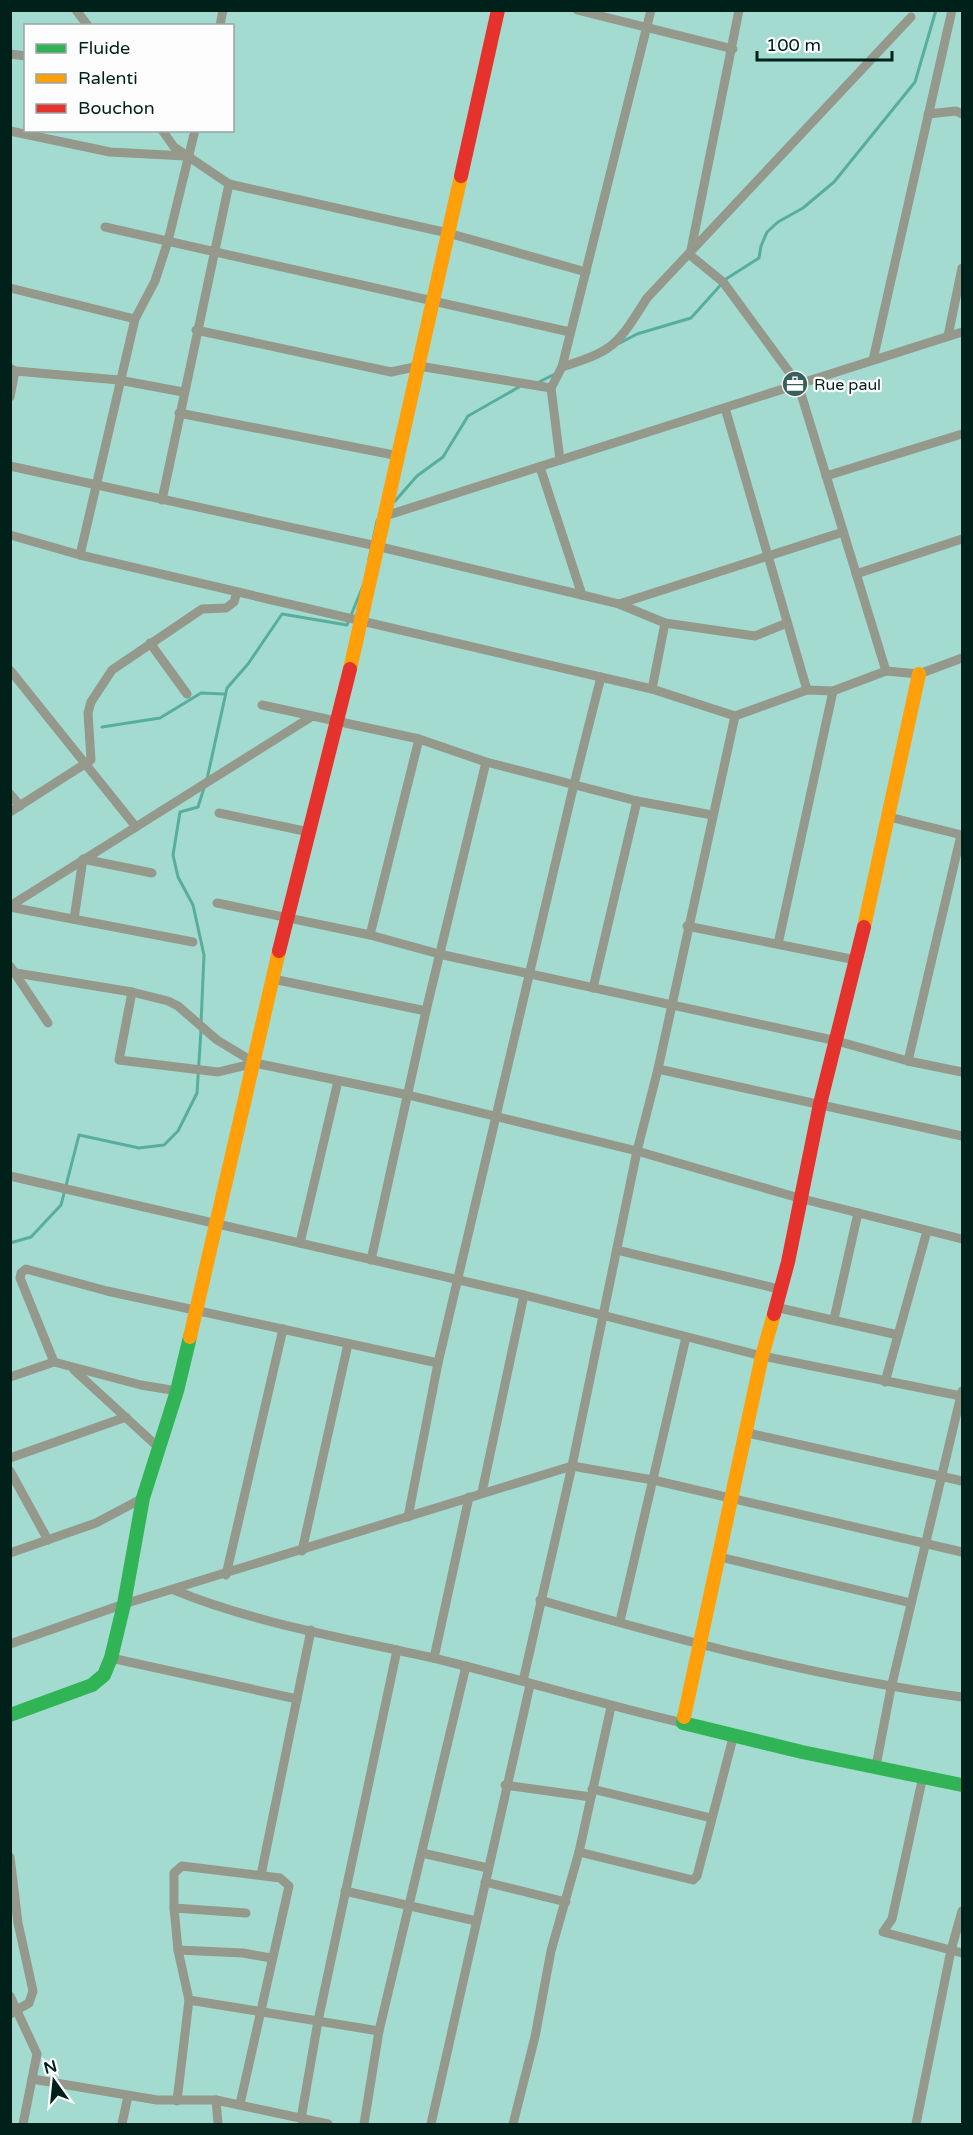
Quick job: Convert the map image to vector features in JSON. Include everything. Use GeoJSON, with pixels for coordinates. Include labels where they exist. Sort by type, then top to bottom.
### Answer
{"type":"FeatureCollection","features":[{"type":"Feature","properties":{"kind":"street"},"geometry":{"type":"LineString","coordinates":[[76,10],[86,24]]}},
{"type":"Feature","properties":{"kind":"street"},"geometry":{"type":"LineString","coordinates":[[10,1715],[92,1685],[104,1675],[111,1658],[124,1604],[143,1498],[177,1391],[255,1063],[287,917],[362,620],[498,10]]}},
{"type":"Feature","properties":{"kind":"street"},"geometry":{"type":"LineString","coordinates":[[577,10],[733,49]]}},
{"type":"Feature","properties":{"kind":"street"},"geometry":{"type":"LineString","coordinates":[[560,460],[551,388],[562,367],[651,10]]}},
{"type":"Feature","properties":{"kind":"street"},"geometry":{"type":"LineString","coordinates":[[690,255],[739,10]]}},
{"type":"Feature","properties":{"kind":"street"},"geometry":{"type":"LineString","coordinates":[[873,360],[952,10]]}},
{"type":"Feature","properties":{"kind":"street"},"geometry":{"type":"LineString","coordinates":[[562,367],[598,355],[619,341],[647,298],[690,255],[911,17]]}},
{"type":"Feature","properties":{"kind":"street"},"geometry":{"type":"LineString","coordinates":[[928,114],[956,111],[963,114]]}},
{"type":"Feature","properties":{"kind":"street"},"geometry":{"type":"LineString","coordinates":[[10,131],[111,152],[188,157]]}},
{"type":"Feature","properties":{"kind":"street"},"geometry":{"type":"LineString","coordinates":[[163,132],[174,147],[229,184],[448,233],[586,272]]}},
{"type":"Feature","properties":{"kind":"street"},"geometry":{"type":"LineString","coordinates":[[80,555],[135,319],[154,281],[168,241],[194,132]]}},
{"type":"Feature","properties":{"kind":"street"},"geometry":{"type":"LineString","coordinates":[[162,500],[196,330],[216,252],[229,184]]}},
{"type":"Feature","properties":{"kind":"street"},"geometry":{"type":"LineString","coordinates":[[105,227],[570,332]]}},
{"type":"Feature","properties":{"kind":"street"},"geometry":{"type":"LineString","coordinates":[[690,255],[723,282],[798,384],[886,671]]}},
{"type":"Feature","properties":{"kind":"street"},"geometry":{"type":"LineString","coordinates":[[948,336],[963,268]]}},
{"type":"Feature","properties":{"kind":"street"},"geometry":{"type":"LineString","coordinates":[[10,288],[135,319]]}},
{"type":"Feature","properties":{"kind":"street"},"geometry":{"type":"LineString","coordinates":[[196,330],[391,372],[419,366],[551,388]]}},
{"type":"Feature","properties":{"kind":"street"},"geometry":{"type":"LineString","coordinates":[[385,516],[963,332]]}},
{"type":"Feature","properties":{"kind":"street"},"geometry":{"type":"LineString","coordinates":[[10,397],[12,371],[119,380],[183,392]]}},
{"type":"Feature","properties":{"kind":"street"},"geometry":{"type":"LineString","coordinates":[[725,408],[807,690]]}},
{"type":"Feature","properties":{"kind":"street"},"geometry":{"type":"LineString","coordinates":[[179,413],[399,456]]}},
{"type":"Feature","properties":{"kind":"street"},"geometry":{"type":"LineString","coordinates":[[826,476],[963,434]]}},
{"type":"Feature","properties":{"kind":"street"},"geometry":{"type":"LineString","coordinates":[[10,466],[378,546],[619,604],[665,623],[754,636],[787,623]]}},
{"type":"Feature","properties":{"kind":"street"},"geometry":{"type":"LineString","coordinates":[[540,467],[582,595]]}},
{"type":"Feature","properties":{"kind":"street"},"geometry":{"type":"LineString","coordinates":[[619,604],[843,531]]}},
{"type":"Feature","properties":{"kind":"street"},"geometry":{"type":"LineString","coordinates":[[10,535],[80,555],[652,689],[735,716],[807,690],[833,691],[886,671],[919,674],[963,658]]}},
{"type":"Feature","properties":{"kind":"street"},"geometry":{"type":"LineString","coordinates":[[856,574],[963,539]]}},
{"type":"Feature","properties":{"kind":"street"},"geometry":{"type":"LineString","coordinates":[[10,812],[88,764],[91,754],[88,727],[91,702],[112,670],[150,642],[202,609],[226,608],[234,602],[237,591]]}},
{"type":"Feature","properties":{"kind":"street"},"geometry":{"type":"LineString","coordinates":[[652,689],[665,623]]}},
{"type":"Feature","properties":{"kind":"street"},"geometry":{"type":"LineString","coordinates":[[150,642],[187,694]]}},
{"type":"Feature","properties":{"kind":"street"},"geometry":{"type":"LineString","coordinates":[[10,670],[88,764],[136,827]]}},
{"type":"Feature","properties":{"kind":"street"},"geometry":{"type":"LineString","coordinates":[[683,1723],[762,1356],[788,1262],[799,1198],[889,817],[919,674]]}},
{"type":"Feature","properties":{"kind":"street"},"geometry":{"type":"LineString","coordinates":[[408,1517],[438,1363],[601,677]]}},
{"type":"Feature","properties":{"kind":"street"},"geometry":{"type":"LineString","coordinates":[[778,944],[833,691]]}},
{"type":"Feature","properties":{"kind":"street"},"geometry":{"type":"LineString","coordinates":[[262,705],[418,739],[486,762],[637,801],[712,815]]}},
{"type":"Feature","properties":{"kind":"street"},"geometry":{"type":"LineString","coordinates":[[431,2124],[488,1868],[526,1683],[540,1600],[572,1466],[637,1151],[658,1069],[687,926],[735,716]]}},
{"type":"Feature","properties":{"kind":"street"},"geometry":{"type":"LineString","coordinates":[[10,906],[312,717]]}},
{"type":"Feature","properties":{"kind":"street"},"geometry":{"type":"LineString","coordinates":[[370,935],[418,739]]}},
{"type":"Feature","properties":{"kind":"street"},"geometry":{"type":"LineString","coordinates":[[371,1260],[439,954],[486,762]]}},
{"type":"Feature","properties":{"kind":"street"},"geometry":{"type":"LineString","coordinates":[[10,794],[20,806]]}},
{"type":"Feature","properties":{"kind":"street"},"geometry":{"type":"LineString","coordinates":[[593,988],[637,801]]}},
{"type":"Feature","properties":{"kind":"street"},"geometry":{"type":"LineString","coordinates":[[219,813],[309,832]]}},
{"type":"Feature","properties":{"kind":"street"},"geometry":{"type":"LineString","coordinates":[[889,817],[962,835],[908,1061]]}},
{"type":"Feature","properties":{"kind":"street"},"geometry":{"type":"LineString","coordinates":[[83,859],[152,873]]}},
{"type":"Feature","properties":{"kind":"street"},"geometry":{"type":"LineString","coordinates":[[74,919],[83,859]]}},
{"type":"Feature","properties":{"kind":"street"},"geometry":{"type":"LineString","coordinates":[[217,903],[370,935],[439,954],[530,972],[837,1041],[908,1061],[963,1072]]}},
{"type":"Feature","properties":{"kind":"street"},"geometry":{"type":"LineString","coordinates":[[10,906],[193,942]]}},
{"type":"Feature","properties":{"kind":"street"},"geometry":{"type":"LineString","coordinates":[[687,926],[856,960]]}},
{"type":"Feature","properties":{"kind":"street"},"geometry":{"type":"LineString","coordinates":[[13,969],[132,992],[178,1006],[217,1040],[255,1063],[408,1095],[637,1151],[799,1198],[963,1239]]}},
{"type":"Feature","properties":{"kind":"street"},"geometry":{"type":"LineString","coordinates":[[13,969],[48,1023]]}},
{"type":"Feature","properties":{"kind":"street"},"geometry":{"type":"LineString","coordinates":[[273,979],[426,1011]]}},
{"type":"Feature","properties":{"kind":"street"},"geometry":{"type":"LineString","coordinates":[[132,992],[119,1060],[218,1072],[255,1063]]}},
{"type":"Feature","properties":{"kind":"street"},"geometry":{"type":"LineString","coordinates":[[658,1069],[963,1136]]}},
{"type":"Feature","properties":{"kind":"street"},"geometry":{"type":"LineString","coordinates":[[300,1243],[338,1081]]}},
{"type":"Feature","properties":{"kind":"street"},"geometry":{"type":"LineString","coordinates":[[10,1176],[524,1295],[762,1356],[885,1382],[962,1394],[891,1688],[876,1766]]}},
{"type":"Feature","properties":{"kind":"street"},"geometry":{"type":"LineString","coordinates":[[834,1319],[858,1213]]}},
{"type":"Feature","properties":{"kind":"street"},"geometry":{"type":"LineString","coordinates":[[885,1382],[927,1231]]}},
{"type":"Feature","properties":{"kind":"street"},"geometry":{"type":"LineString","coordinates":[[617,1250],[779,1289]]}},
{"type":"Feature","properties":{"kind":"street"},"geometry":{"type":"LineString","coordinates":[[54,1362],[20,1278],[21,1273],[27,1269],[195,1310],[438,1363]]}},
{"type":"Feature","properties":{"kind":"street"},"geometry":{"type":"LineString","coordinates":[[482,1492],[524,1295]]}},
{"type":"Feature","properties":{"kind":"street"},"geometry":{"type":"LineString","coordinates":[[775,1307],[898,1335]]}},
{"type":"Feature","properties":{"kind":"street"},"geometry":{"type":"LineString","coordinates":[[226,1575],[283,1329]]}},
{"type":"Feature","properties":{"kind":"street"},"geometry":{"type":"LineString","coordinates":[[620,1621],[686,1337]]}},
{"type":"Feature","properties":{"kind":"street"},"geometry":{"type":"LineString","coordinates":[[302,1551],[348,1344]]}},
{"type":"Feature","properties":{"kind":"street"},"geometry":{"type":"LineString","coordinates":[[10,1377],[54,1362],[72,1369],[177,1391]]}},
{"type":"Feature","properties":{"kind":"street"},"geometry":{"type":"LineString","coordinates":[[72,1369],[159,1448]]}},
{"type":"Feature","properties":{"kind":"street"},"geometry":{"type":"LineString","coordinates":[[10,1458],[126,1417]]}},
{"type":"Feature","properties":{"kind":"street"},"geometry":{"type":"LineString","coordinates":[[747,1433],[963,1480]]}},
{"type":"Feature","properties":{"kind":"street"},"geometry":{"type":"LineString","coordinates":[[10,1644],[124,1604],[226,1575],[482,1492],[572,1466],[653,1480],[963,1552]]}},
{"type":"Feature","properties":{"kind":"street"},"geometry":{"type":"LineString","coordinates":[[10,1471],[48,1540]]}},
{"type":"Feature","properties":{"kind":"street"},"geometry":{"type":"LineString","coordinates":[[434,1658],[469,1497]]}},
{"type":"Feature","properties":{"kind":"street"},"geometry":{"type":"LineString","coordinates":[[10,1553],[96,1523],[143,1498]]}},
{"type":"Feature","properties":{"kind":"street"},"geometry":{"type":"LineString","coordinates":[[720,1557],[911,1603]]}},
{"type":"Feature","properties":{"kind":"street"},"geometry":{"type":"LineString","coordinates":[[174,1590],[222,1610],[434,1658],[611,1707],[734,1734],[802,1752],[963,1785]]}},
{"type":"Feature","properties":{"kind":"street"},"geometry":{"type":"LineString","coordinates":[[540,1600],[702,1643],[891,1688],[963,1697]]}},
{"type":"Feature","properties":{"kind":"street"},"geometry":{"type":"LineString","coordinates":[[261,1875],[311,1630]]}},
{"type":"Feature","properties":{"kind":"street"},"geometry":{"type":"LineString","coordinates":[[301,2119],[318,2021],[397,1650]]}},
{"type":"Feature","properties":{"kind":"street"},"geometry":{"type":"LineString","coordinates":[[111,1658],[297,1699]]}},
{"type":"Feature","properties":{"kind":"street"},"geometry":{"type":"LineString","coordinates":[[364,2124],[379,2031],[466,1666]]}},
{"type":"Feature","properties":{"kind":"street"},"geometry":{"type":"LineString","coordinates":[[513,2124],[535,2037],[550,1951],[579,1852],[611,1707]]}},
{"type":"Feature","properties":{"kind":"street"},"geometry":{"type":"LineString","coordinates":[[579,1852],[693,1880],[697,1876],[734,1734]]}},
{"type":"Feature","properties":{"kind":"street"},"geometry":{"type":"LineString","coordinates":[[923,1776],[892,1919],[883,1932],[963,1953]]}},
{"type":"Feature","properties":{"kind":"street"},"geometry":{"type":"LineString","coordinates":[[505,1785],[591,1793],[711,1818]]}},
{"type":"Feature","properties":{"kind":"street"},"geometry":{"type":"LineString","coordinates":[[422,1852],[488,1868]]}},
{"type":"Feature","properties":{"kind":"street"},"geometry":{"type":"LineString","coordinates":[[11,1860],[18,1923],[33,1991],[29,2003],[14,2013]]}},
{"type":"Feature","properties":{"kind":"street"},"geometry":{"type":"LineString","coordinates":[[177,2101],[189,2000],[178,1950],[174,1908],[174,1873],[179,1866],[280,1878],[289,1886],[240,2104]]}},
{"type":"Feature","properties":{"kind":"street"},"geometry":{"type":"LineString","coordinates":[[485,1882],[566,1902]]}},
{"type":"Feature","properties":{"kind":"street"},"geometry":{"type":"LineString","coordinates":[[345,1891],[411,1904],[476,1921]]}},
{"type":"Feature","properties":{"kind":"street"},"geometry":{"type":"LineString","coordinates":[[174,1908],[246,1913]]}},
{"type":"Feature","properties":{"kind":"street"},"geometry":{"type":"LineString","coordinates":[[916,2124],[951,1950],[963,1911]]}},
{"type":"Feature","properties":{"kind":"street"},"geometry":{"type":"LineString","coordinates":[[178,1950],[243,1953],[271,1958]]}},
{"type":"Feature","properties":{"kind":"street"},"geometry":{"type":"LineString","coordinates":[[10,1996],[14,2013],[37,2054],[23,2124]]}},
{"type":"Feature","properties":{"kind":"street"},"geometry":{"type":"LineString","coordinates":[[189,2000],[379,2031]]}},
{"type":"Feature","properties":{"kind":"street"},"geometry":{"type":"LineString","coordinates":[[32,2079],[128,2096],[177,2101],[216,2100],[328,2124]]}},
{"type":"Feature","properties":{"kind":"street"},"geometry":{"type":"LineString","coordinates":[[122,2124],[128,2096]]}},
{"type":"Feature","properties":{"kind":"street"},"geometry":{"type":"LineString","coordinates":[[216,2100],[218,2124]]}},
{"type":"Feature","properties":{"kind":"waterway"},"geometry":{"type":"LineString","coordinates":[[620,343],[637,334],[691,318],[726,279],[759,258],[767,232],[778,222],[803,208],[834,182],[915,82],[936,10]]}},
{"type":"Feature","properties":{"kind":"waterway"},"geometry":{"type":"LineString","coordinates":[[537,383],[555,374]]}},
{"type":"Feature","properties":{"kind":"waterway"},"geometry":{"type":"LineString","coordinates":[[395,501],[417,476],[443,457],[468,416],[519,387]]}},
{"type":"Feature","properties":{"kind":"waterway"},"geometry":{"type":"LineString","coordinates":[[369,559],[377,521],[380,517]]}},
{"type":"Feature","properties":{"kind":"waterway"},"geometry":{"type":"LineString","coordinates":[[207,779],[227,688],[248,664],[282,614],[347,625],[363,586]]}},
{"type":"Feature","properties":{"kind":"waterway"},"geometry":{"type":"LineString","coordinates":[[102,727],[160,718],[201,693],[224,694]]}},
{"type":"Feature","properties":{"kind":"waterway"},"geometry":{"type":"LineString","coordinates":[[201,1024],[204,955],[193,905],[178,877],[173,855],[180,812],[198,807],[204,788]]}},
{"type":"Feature","properties":{"kind":"waterway"},"geometry":{"type":"LineString","coordinates":[[10,1243],[31,1237],[61,1205],[79,1135],[139,1148],[164,1145],[178,1131],[197,1093],[201,1030]]}},
{"type":"Feature","properties":{"kind":"traffic: fast"},"geometry":{"type":"LineString","coordinates":[[10,1715],[92,1685],[104,1675],[111,1658],[124,1604],[143,1498],[177,1391],[190,1337]]}},
{"type":"Feature","properties":{"kind":"traffic: fast"},"geometry":{"type":"LineString","coordinates":[[684,1717],[683,1723],[802,1752],[962,1785]]}},
{"type":"Feature","properties":{"kind":"traffic: slow"},"geometry":{"type":"LineString","coordinates":[[350,669],[461,176]]}},
{"type":"Feature","properties":{"kind":"traffic: slow"},"geometry":{"type":"LineString","coordinates":[[864,927],[919,674]]}},
{"type":"Feature","properties":{"kind":"traffic: slow"},"geometry":{"type":"LineString","coordinates":[[190,1337],[279,951]]}},
{"type":"Feature","properties":{"kind":"traffic: slow"},"geometry":{"type":"LineString","coordinates":[[684,1717],[762,1356],[774,1314]]}},
{"type":"Feature","properties":{"kind":"traffic: jam"},"geometry":{"type":"LineString","coordinates":[[461,176],[498,10]]}},
{"type":"Feature","properties":{"kind":"traffic: jam"},"geometry":{"type":"LineString","coordinates":[[279,951],[350,669]]}},
{"type":"Feature","properties":{"kind":"traffic: jam"},"geometry":{"type":"LineString","coordinates":[[774,1314],[788,1262],[820,1104],[864,927]]}},
{"type":"Feature","properties":{"kind":"place","name":"Rue paul"},"geometry":{"type":"Point","coordinates":[795,384]}}]}
